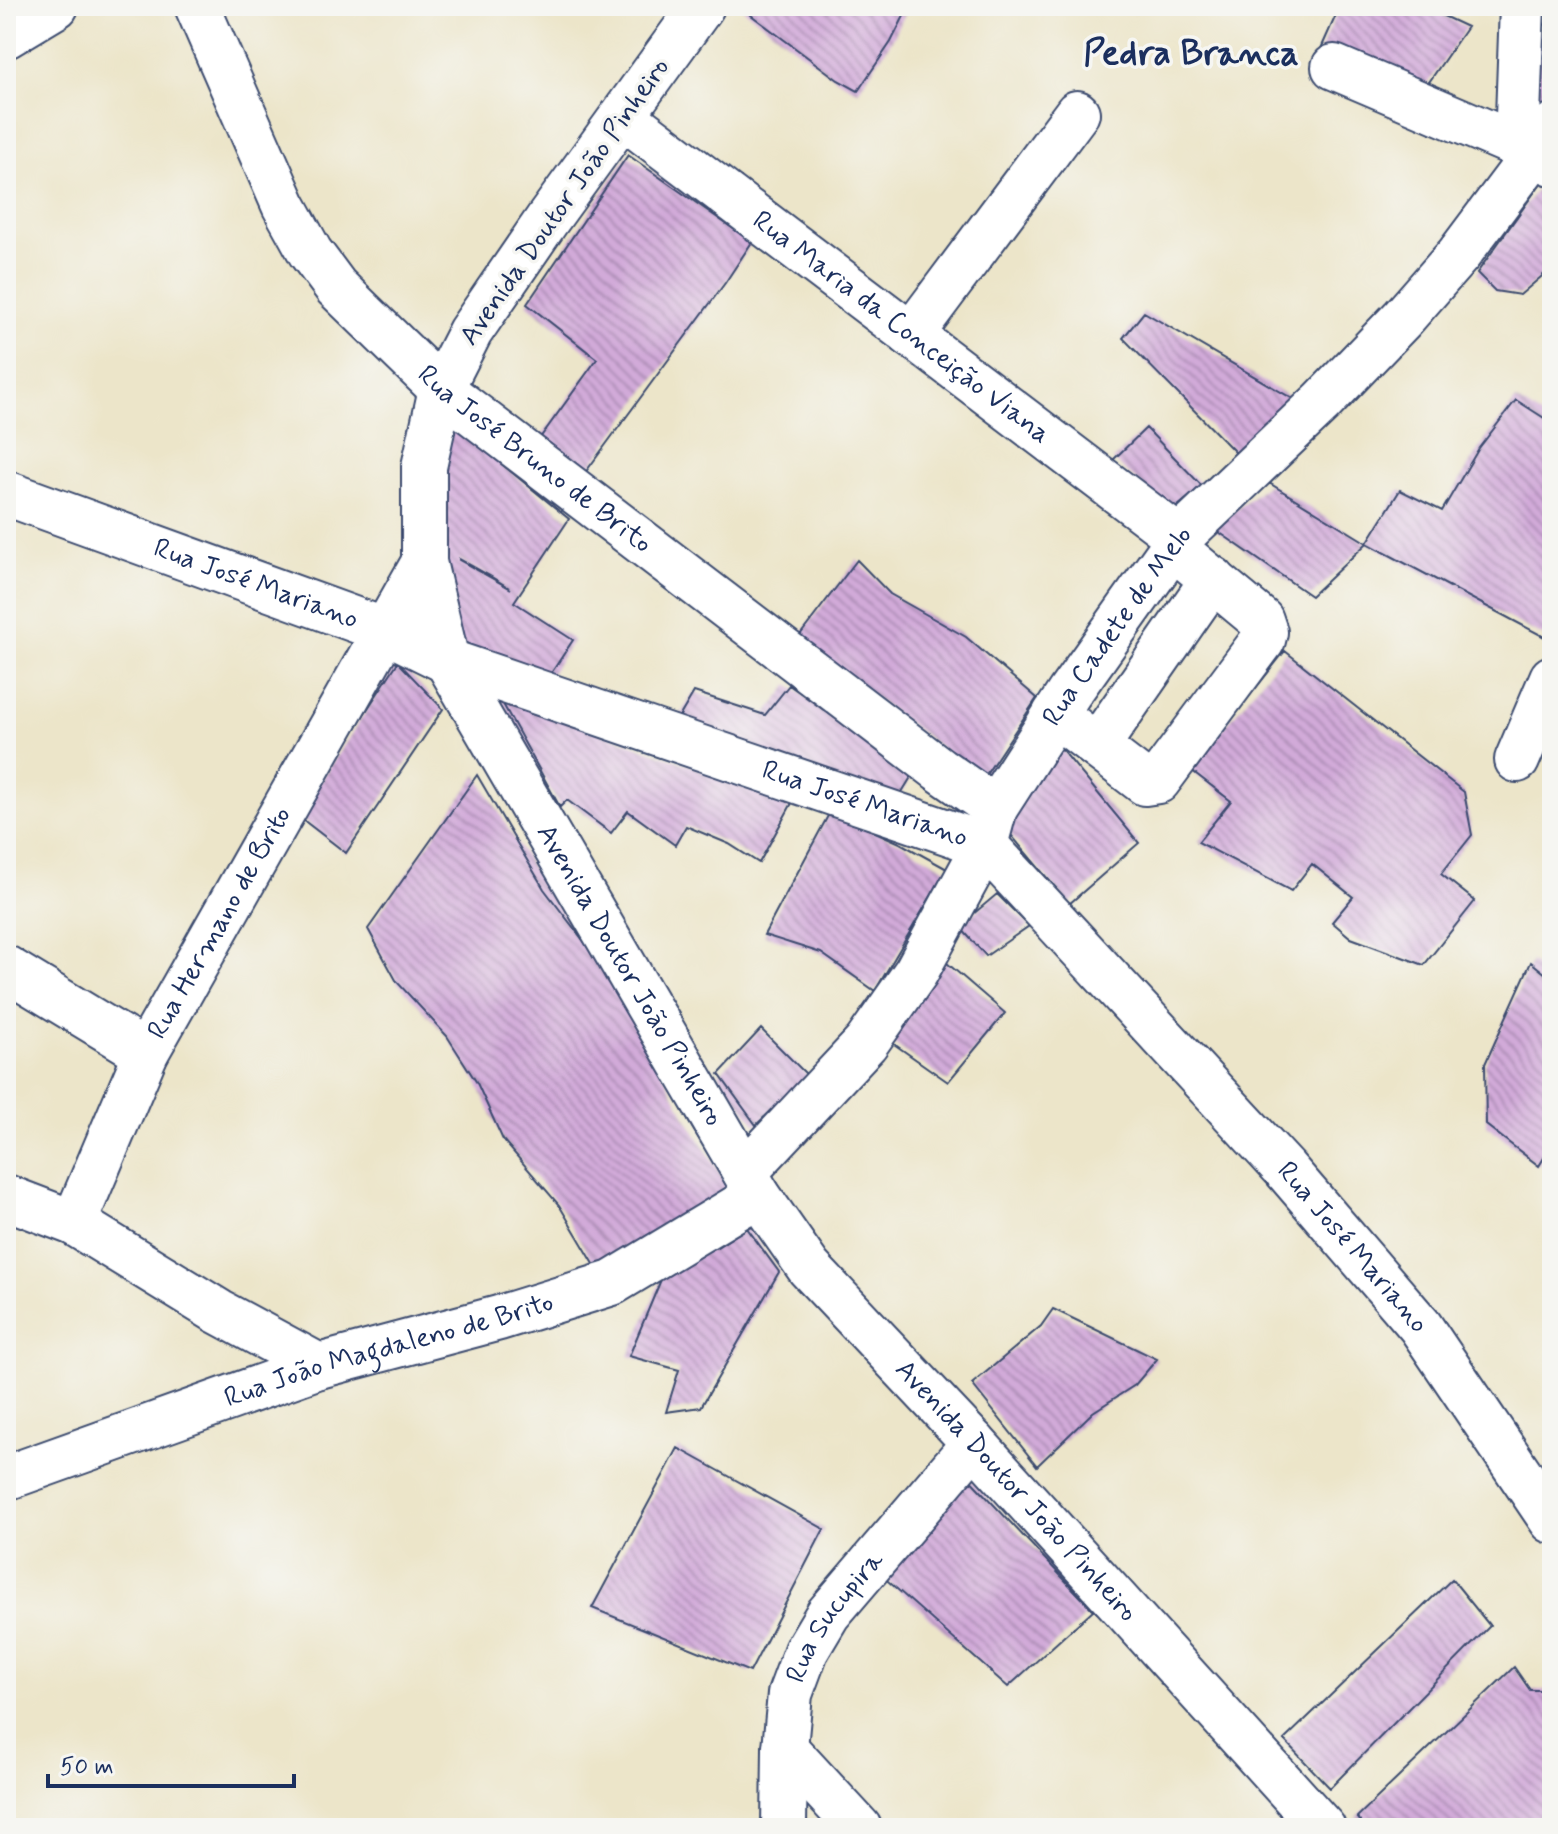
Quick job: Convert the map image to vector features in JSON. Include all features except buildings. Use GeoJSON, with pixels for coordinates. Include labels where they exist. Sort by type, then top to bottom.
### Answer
{"type":"FeatureCollection","features":[{"type":"Feature","properties":{"kind":"street"},"geometry":{"type":"LineString","coordinates":[[6,36],[56,6]]}},
{"type":"Feature","properties":{"kind":"street","name":"Rua José Bruno de Brito"},"geometry":{"type":"LineString","coordinates":[[197,6],[284,205],[310,252],[336,287],[441,389],[939,769],[990,827]]}},
{"type":"Feature","properties":{"kind":"street","name":"Avenida Doutor João Pinheiro"},"geometry":{"type":"LineString","coordinates":[[702,6],[470,332],[441,389],[424,467],[424,562],[447,661],[752,1183],[809,1268],[974,1443],[1323,1828]]}},
{"type":"Feature","properties":{"kind":"street"},"geometry":{"type":"LineString","coordinates":[[1334,67],[1539,147],[1522,6]]}},
{"type":"Feature","properties":{"kind":"street"},"geometry":{"type":"LineString","coordinates":[[911,335],[1077,113]]}},
{"type":"Feature","properties":{"kind":"street","name":"Rua Maria da Conceição Viana"},"geometry":{"type":"LineString","coordinates":[[624,117],[1176,542],[1261,620],[1265,632],[1263,640],[1158,781],[1145,783],[1055,714]]}},
{"type":"Feature","properties":{"kind":"street","name":"Rua Cadete de Melo"},"geometry":{"type":"LineString","coordinates":[[752,1183],[866,1043],[916,972],[990,827],[1055,714],[1176,542],[1322,402],[1402,319],[1459,254],[1539,147]]}},
{"type":"Feature","properties":{"kind":"street","name":"Rua José Mariano"},"geometry":{"type":"LineString","coordinates":[[6,493],[386,631],[447,661],[909,819],[990,827],[1420,1326],[1552,1521]]}},
{"type":"Feature","properties":{"kind":"street","name":"Rua Hermano de Brito"},"geometry":{"type":"LineString","coordinates":[[74,1223],[146,1053],[424,562]]}},
{"type":"Feature","properties":{"kind":"street"},"geometry":{"type":"LineString","coordinates":[[1097,746],[1213,579]]}},
{"type":"Feature","properties":{"kind":"street"},"geometry":{"type":"LineString","coordinates":[[1517,760],[1552,678]]}},
{"type":"Feature","properties":{"kind":"street"},"geometry":{"type":"LineString","coordinates":[[909,819],[939,769]]}},
{"type":"Feature","properties":{"kind":"street"},"geometry":{"type":"LineString","coordinates":[[6,968],[146,1053]]}},
{"type":"Feature","properties":{"kind":"street","name":"Rua João Magdaleno de Brito"},"geometry":{"type":"LineString","coordinates":[[6,1478],[319,1366],[499,1318],[612,1283],[752,1183]]}},
{"type":"Feature","properties":{"kind":"street"},"geometry":{"type":"LineString","coordinates":[[6,1197],[74,1223],[219,1312],[319,1366]]}},
{"type":"Feature","properties":{"kind":"street","name":"Rua Sucupira"},"geometry":{"type":"LineString","coordinates":[[784,1828],[785,1748],[790,1694],[806,1651],[828,1614],[974,1443]]}},
{"type":"Feature","properties":{"kind":"street"},"geometry":{"type":"LineString","coordinates":[[785,1748],[859,1828]]}},
{"type":"Feature","properties":{"kind":"district","name":"Pedra Branca"},"geometry":{"type":"Point","coordinates":[1191,54]}}]}
